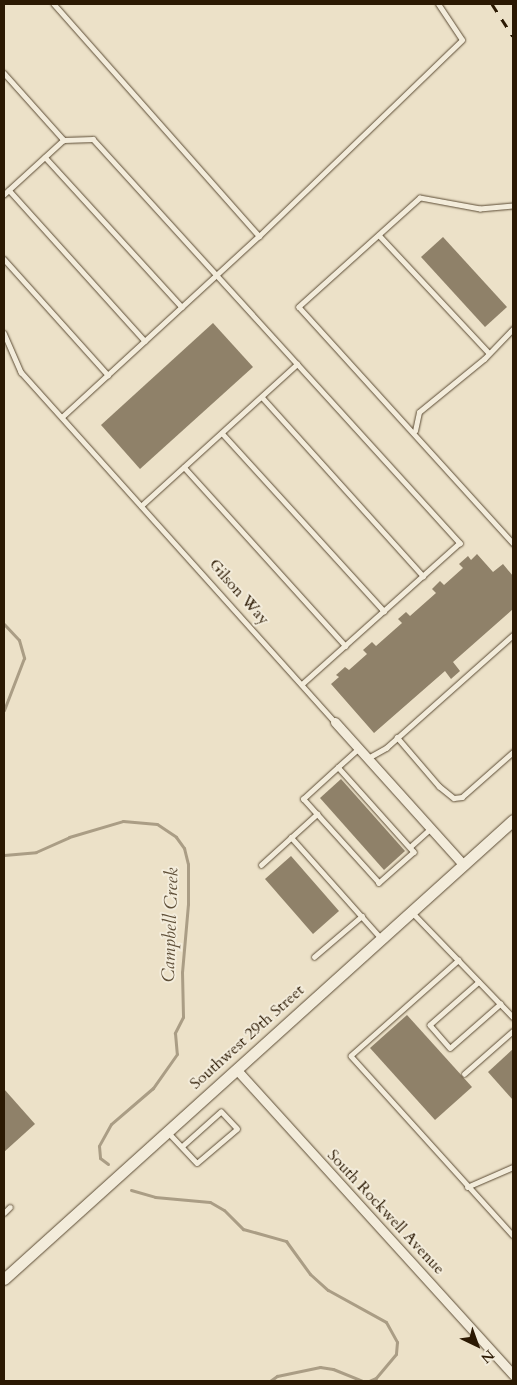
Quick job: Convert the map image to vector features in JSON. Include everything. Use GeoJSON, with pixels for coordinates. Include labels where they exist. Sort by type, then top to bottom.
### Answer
{"type":"FeatureCollection","features":[{"type":"Feature","properties":{"kind":"street","name":"Gilson Way"},"geometry":{"type":"LineString","coordinates":[[335,722],[463,864]]}},
{"type":"Feature","properties":{"kind":"street","name":"Southwest 29th Street"},"geometry":{"type":"LineString","coordinates":[[4,1279],[513,820]]}},
{"type":"Feature","properties":{"kind":"street","name":"South Rockwell Avenue"},"geometry":{"type":"LineString","coordinates":[[236,1069],[513,1375]]}},
{"type":"Feature","properties":{"kind":"lane"},"geometry":{"type":"LineString","coordinates":[[54,4],[259,236]]}},
{"type":"Feature","properties":{"kind":"lane"},"geometry":{"type":"LineString","coordinates":[[62,417],[217,276],[462,40],[438,4]]}},
{"type":"Feature","properties":{"kind":"lane"},"geometry":{"type":"LineString","coordinates":[[4,73],[64,140]]}},
{"type":"Feature","properties":{"kind":"lane"},"geometry":{"type":"LineString","coordinates":[[4,195],[64,140],[93,139],[460,543],[302,685]]}},
{"type":"Feature","properties":{"kind":"lane"},"geometry":{"type":"LineString","coordinates":[[45,158],[182,307]]}},
{"type":"Feature","properties":{"kind":"lane"},"geometry":{"type":"LineString","coordinates":[[9,190],[145,341]]}},
{"type":"Feature","properties":{"kind":"lane"},"geometry":{"type":"LineString","coordinates":[[513,206],[470,208],[420,198],[299,307],[415,431],[513,543]]}},
{"type":"Feature","properties":{"kind":"lane"},"geometry":{"type":"LineString","coordinates":[[379,235],[489,353]]}},
{"type":"Feature","properties":{"kind":"lane"},"geometry":{"type":"LineString","coordinates":[[4,259],[108,375]]}},
{"type":"Feature","properties":{"kind":"lane"},"geometry":{"type":"LineString","coordinates":[[415,431],[420,412],[489,353],[513,329]]}},
{"type":"Feature","properties":{"kind":"lane","name":"Gilson Way"},"geometry":{"type":"LineString","coordinates":[[4,333],[21,372],[335,722]]}},
{"type":"Feature","properties":{"kind":"lane"},"geometry":{"type":"LineString","coordinates":[[141,506],[298,364]]}},
{"type":"Feature","properties":{"kind":"lane"},"geometry":{"type":"LineString","coordinates":[[262,397],[423,576]]}},
{"type":"Feature","properties":{"kind":"lane"},"geometry":{"type":"LineString","coordinates":[[222,433],[384,612]]}},
{"type":"Feature","properties":{"kind":"lane"},"geometry":{"type":"LineString","coordinates":[[184,467],[346,646]]}},
{"type":"Feature","properties":{"kind":"lane"},"geometry":{"type":"LineString","coordinates":[[368,758],[397,737],[513,635]]}},
{"type":"Feature","properties":{"kind":"lane"},"geometry":{"type":"LineString","coordinates":[[397,737],[439,786],[454,798],[462,797],[513,752]]}},
{"type":"Feature","properties":{"kind":"lane"},"geometry":{"type":"LineString","coordinates":[[338,767],[414,852],[379,883],[303,799],[338,767],[359,748]]}},
{"type":"Feature","properties":{"kind":"lane"},"geometry":{"type":"LineString","coordinates":[[261,865],[317,814]]}},
{"type":"Feature","properties":{"kind":"lane"},"geometry":{"type":"LineString","coordinates":[[410,847],[431,828]]}},
{"type":"Feature","properties":{"kind":"lane"},"geometry":{"type":"LineString","coordinates":[[292,837],[382,938]]}},
{"type":"Feature","properties":{"kind":"lane"},"geometry":{"type":"LineString","coordinates":[[411,911],[513,1017]]}},
{"type":"Feature","properties":{"kind":"lane"},"geometry":{"type":"LineString","coordinates":[[314,957],[362,916]]}},
{"type":"Feature","properties":{"kind":"lane"},"geometry":{"type":"LineString","coordinates":[[459,960],[351,1056],[467,1187],[513,1235]]}},
{"type":"Feature","properties":{"kind":"lane"},"geometry":{"type":"LineString","coordinates":[[480,982],[430,1025],[450,1048],[500,1004]]}},
{"type":"Feature","properties":{"kind":"lane"},"geometry":{"type":"LineString","coordinates":[[464,1074],[513,1032]]}},
{"type":"Feature","properties":{"kind":"lane"},"geometry":{"type":"LineString","coordinates":[[167,1131],[182,1147],[198,1163],[237,1129],[221,1112],[182,1147]]}},
{"type":"Feature","properties":{"kind":"lane"},"geometry":{"type":"LineString","coordinates":[[467,1187],[513,1167]]}},
{"type":"Feature","properties":{"kind":"lane"},"geometry":{"type":"LineString","coordinates":[[4,1213],[10,1207]]}},
{"type":"Feature","properties":{"kind":"building"},"geometry":{"type":"Polygon","coordinates":[[[443,237],[507,307],[485,327],[421,257],[443,237]]]}},
{"type":"Feature","properties":{"kind":"building"},"geometry":{"type":"Polygon","coordinates":[[[213,323],[253,367],[140,469],[101,425],[213,323]]]}},
{"type":"Feature","properties":{"kind":"building"},"geometry":{"type":"Polygon","coordinates":[[[477,554],[493,572],[503,564],[513,576],[513,609],[453,662],[460,671],[451,679],[445,671],[374,733],[331,684],[339,677],[336,675],[345,667],[349,670],[367,654],[363,650],[372,642],[376,646],[402,623],[398,619],[406,612],[410,616],[436,593],[432,589],[440,581],[444,585],[463,568],[459,564],[468,556],[471,560],[477,554]]]}},
{"type":"Feature","properties":{"kind":"building"},"geometry":{"type":"Polygon","coordinates":[[[341,779],[405,851],[384,870],[320,798],[341,779]]]}},
{"type":"Feature","properties":{"kind":"building"},"geometry":{"type":"Polygon","coordinates":[[[291,856],[339,911],[313,934],[265,879],[291,856]]]}},
{"type":"Feature","properties":{"kind":"building"},"geometry":{"type":"Polygon","coordinates":[[[407,1015],[472,1087],[435,1120],[370,1048],[407,1015]]]}},
{"type":"Feature","properties":{"kind":"building"},"geometry":{"type":"Polygon","coordinates":[[[513,1049],[513,1100],[488,1072],[513,1049]]]}},
{"type":"Feature","properties":{"kind":"building"},"geometry":{"type":"Polygon","coordinates":[[[4,1089],[35,1124],[4,1152],[4,1089]]]}},
{"type":"Feature","properties":{"kind":"waterway","name":"Campbell Creek"},"geometry":{"type":"LineString","coordinates":[[4,624],[19,640],[24,658],[4,710]]}},
{"type":"Feature","properties":{"kind":"waterway","name":"Campbell Creek"},"geometry":{"type":"LineString","coordinates":[[4,855],[36,852],[69,837],[123,821],[157,824],[176,837],[184,848],[188,864],[188,904],[182,972],[183,1017],[175,1033],[177,1054],[153,1088],[111,1124],[99,1146],[100,1158],[108,1164]]}},
{"type":"Feature","properties":{"kind":"waterway","name":"Campbell Creek"},"geometry":{"type":"LineString","coordinates":[[131,1190],[155,1197],[210,1202],[224,1210],[243,1229],[286,1241],[310,1274],[328,1290],[386,1322],[397,1342],[396,1354],[376,1378],[369,1381]]}},
{"type":"Feature","properties":{"kind":"waterway","name":"Campbell Creek"},"geometry":{"type":"LineString","coordinates":[[270,1381],[277,1376],[320,1367],[333,1369],[362,1381]]}},
{"type":"Feature","properties":{"kind":"railway"},"geometry":{"type":"LineString","coordinates":[[492,4],[513,36]]}}]}
